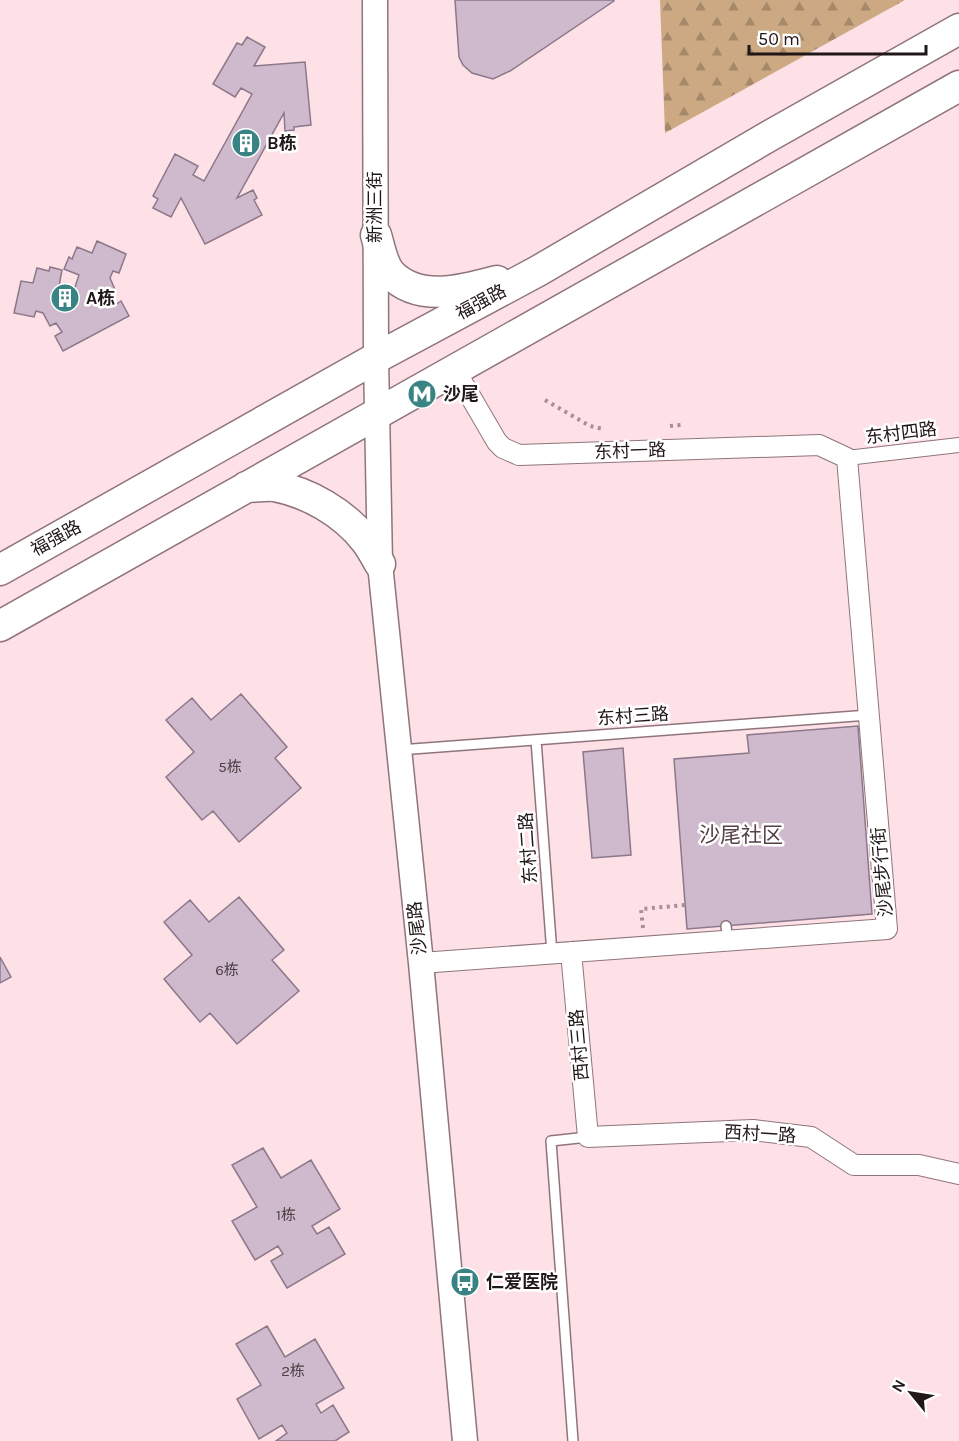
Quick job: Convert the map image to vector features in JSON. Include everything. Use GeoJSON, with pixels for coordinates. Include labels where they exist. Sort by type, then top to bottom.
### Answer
{"type":"FeatureCollection","features":[{"type":"Feature","properties":{"kind":"main road","name":"福强路"},"geometry":{"type":"LineString","coordinates":[[0,570],[376,358],[538,271],[761,140],[959,29]]}},
{"type":"Feature","properties":{"kind":"main road"},"geometry":{"type":"LineString","coordinates":[[0,626],[959,86]]}},
{"type":"Feature","properties":{"kind":"main road"},"geometry":{"type":"LineString","coordinates":[[376,236],[385,264],[391,273],[401,282],[414,288],[438,292],[465,290],[538,271]]}},
{"type":"Feature","properties":{"kind":"main road"},"geometry":{"type":"LineString","coordinates":[[246,487],[272,486],[297,492],[323,505],[354,528],[366,541],[380,564]]}},
{"type":"Feature","properties":{"kind":"main road"},"geometry":{"type":"LineString","coordinates":[[59,537],[83,579]]}},
{"type":"Feature","properties":{"kind":"street","name":"新洲三街"},"geometry":{"type":"LineString","coordinates":[[375,0],[376,414]]}},
{"type":"Feature","properties":{"kind":"street","name":"东村一路"},"geometry":{"type":"LineString","coordinates":[[455,370],[496,442],[503,448],[519,454],[819,445],[847,458]]}},
{"type":"Feature","properties":{"kind":"street","name":"沙尾路"},"geometry":{"type":"LineString","coordinates":[[376,414],[380,564],[421,963],[465,1441]]}},
{"type":"Feature","properties":{"kind":"street","name":"东村四路"},"geometry":{"type":"LineString","coordinates":[[847,458],[959,445]]}},
{"type":"Feature","properties":{"kind":"street","name":"沙尾步行街"},"geometry":{"type":"LineString","coordinates":[[421,963],[561,953],[727,933],[887,929],[847,458]]}},
{"type":"Feature","properties":{"kind":"street","name":"西村三路"},"geometry":{"type":"LineString","coordinates":[[561,953],[588,1137]]}},
{"type":"Feature","properties":{"kind":"street","name":"西村一路"},"geometry":{"type":"LineString","coordinates":[[588,1137],[753,1130],[812,1137],[854,1165],[919,1166],[959,1174]]}},
{"type":"Feature","properties":{"kind":"lane","name":"东村三路"},"geometry":{"type":"LineString","coordinates":[[399,750],[869,715]]}},
{"type":"Feature","properties":{"kind":"lane","name":"东村二路"},"geometry":{"type":"LineString","coordinates":[[536,740],[561,953]]}},
{"type":"Feature","properties":{"kind":"lane"},"geometry":{"type":"LineString","coordinates":[[573,1441],[551,1141],[588,1137]]}},
{"type":"Feature","properties":{"kind":"path"},"geometry":{"type":"LineString","coordinates":[[545,400],[590,426],[611,430]]}},
{"type":"Feature","properties":{"kind":"path"},"geometry":{"type":"LineString","coordinates":[[660,427],[681,425]]}},
{"type":"Feature","properties":{"kind":"path"},"geometry":{"type":"LineString","coordinates":[[641,909],[685,905]]}},
{"type":"Feature","properties":{"kind":"green space"},"geometry":{"type":"Polygon","coordinates":[[[660,0],[905,0],[665,133],[660,0]]]}},
{"type":"Feature","properties":{"kind":"building"},"geometry":{"type":"Polygon","coordinates":[[[455,0],[614,1],[510,71],[493,79],[472,73],[463,65],[459,57],[455,0]]]}},
{"type":"Feature","properties":{"kind":"building","name":"B栋"},"geometry":{"type":"Polygon","coordinates":[[[247,37],[265,47],[254,66],[305,62],[311,125],[294,127],[294,130],[285,131],[284,113],[237,198],[253,190],[257,198],[254,200],[262,215],[205,244],[181,198],[171,217],[153,208],[158,199],[153,196],[175,154],[198,166],[193,175],[204,181],[252,94],[241,88],[235,97],[213,84],[237,43],[242,45],[247,37]]]}},
{"type":"Feature","properties":{"kind":"building","name":"A栋"},"geometry":{"type":"Polygon","coordinates":[[[97,241],[126,254],[119,273],[113,271],[110,278],[116,292],[110,295],[115,305],[121,301],[129,316],[63,351],[55,336],[62,332],[56,323],[50,326],[43,313],[36,311],[34,317],[14,313],[21,281],[33,283],[37,268],[49,271],[50,267],[62,270],[59,286],[74,290],[79,275],[64,269],[69,257],[72,259],[77,247],[92,253],[97,241]]]}},
{"type":"Feature","properties":{"kind":"building"},"geometry":{"type":"Polygon","coordinates":[[[241,694],[287,747],[275,758],[301,788],[239,842],[213,811],[202,820],[166,777],[194,752],[166,720],[192,698],[211,720],[241,694]]]}},
{"type":"Feature","properties":{"kind":"building"},"geometry":{"type":"Polygon","coordinates":[[[858,726],[872,914],[687,929],[674,759],[749,753],[747,735],[858,726]]]}},
{"type":"Feature","properties":{"kind":"building"},"geometry":{"type":"Polygon","coordinates":[[[623,748],[631,855],[592,858],[583,752],[623,748]]]}},
{"type":"Feature","properties":{"kind":"building"},"geometry":{"type":"Polygon","coordinates":[[[239,897],[284,950],[272,960],[299,991],[237,1044],[210,1013],[200,1022],[164,979],[192,955],[164,922],[190,900],[209,922],[239,897]]]}},
{"type":"Feature","properties":{"kind":"building"},"geometry":{"type":"Polygon","coordinates":[[[0,957],[11,977],[0,983],[0,957]]]}},
{"type":"Feature","properties":{"kind":"building"},"geometry":{"type":"Polygon","coordinates":[[[263,1148],[281,1178],[311,1160],[340,1209],[312,1226],[317,1234],[329,1227],[345,1254],[287,1288],[271,1261],[283,1254],[278,1246],[255,1260],[232,1221],[257,1207],[232,1165],[263,1148]]]}},
{"type":"Feature","properties":{"kind":"building"},"geometry":{"type":"Polygon","coordinates":[[[267,1326],[285,1357],[315,1339],[344,1388],[316,1404],[321,1413],[333,1405],[349,1432],[335,1441],[276,1441],[287,1433],[282,1425],[259,1439],[237,1399],[261,1385],[236,1344],[267,1326]]]}},
{"type":"Feature","properties":{"kind":"place","name":"B栋"},"geometry":{"type":"Point","coordinates":[246,143]}},
{"type":"Feature","properties":{"kind":"place","name":"A栋"},"geometry":{"type":"Point","coordinates":[65,298]}},
{"type":"Feature","properties":{"kind":"place","name":"沙尾"},"geometry":{"type":"Point","coordinates":[422,394]}},
{"type":"Feature","properties":{"kind":"place","name":"仁爱医院"},"geometry":{"type":"Point","coordinates":[465,1282]}},
{"type":"Feature","properties":{"kind":"district","name":"沙尾社区"},"geometry":{"type":"Point","coordinates":[741,835]}}]}
